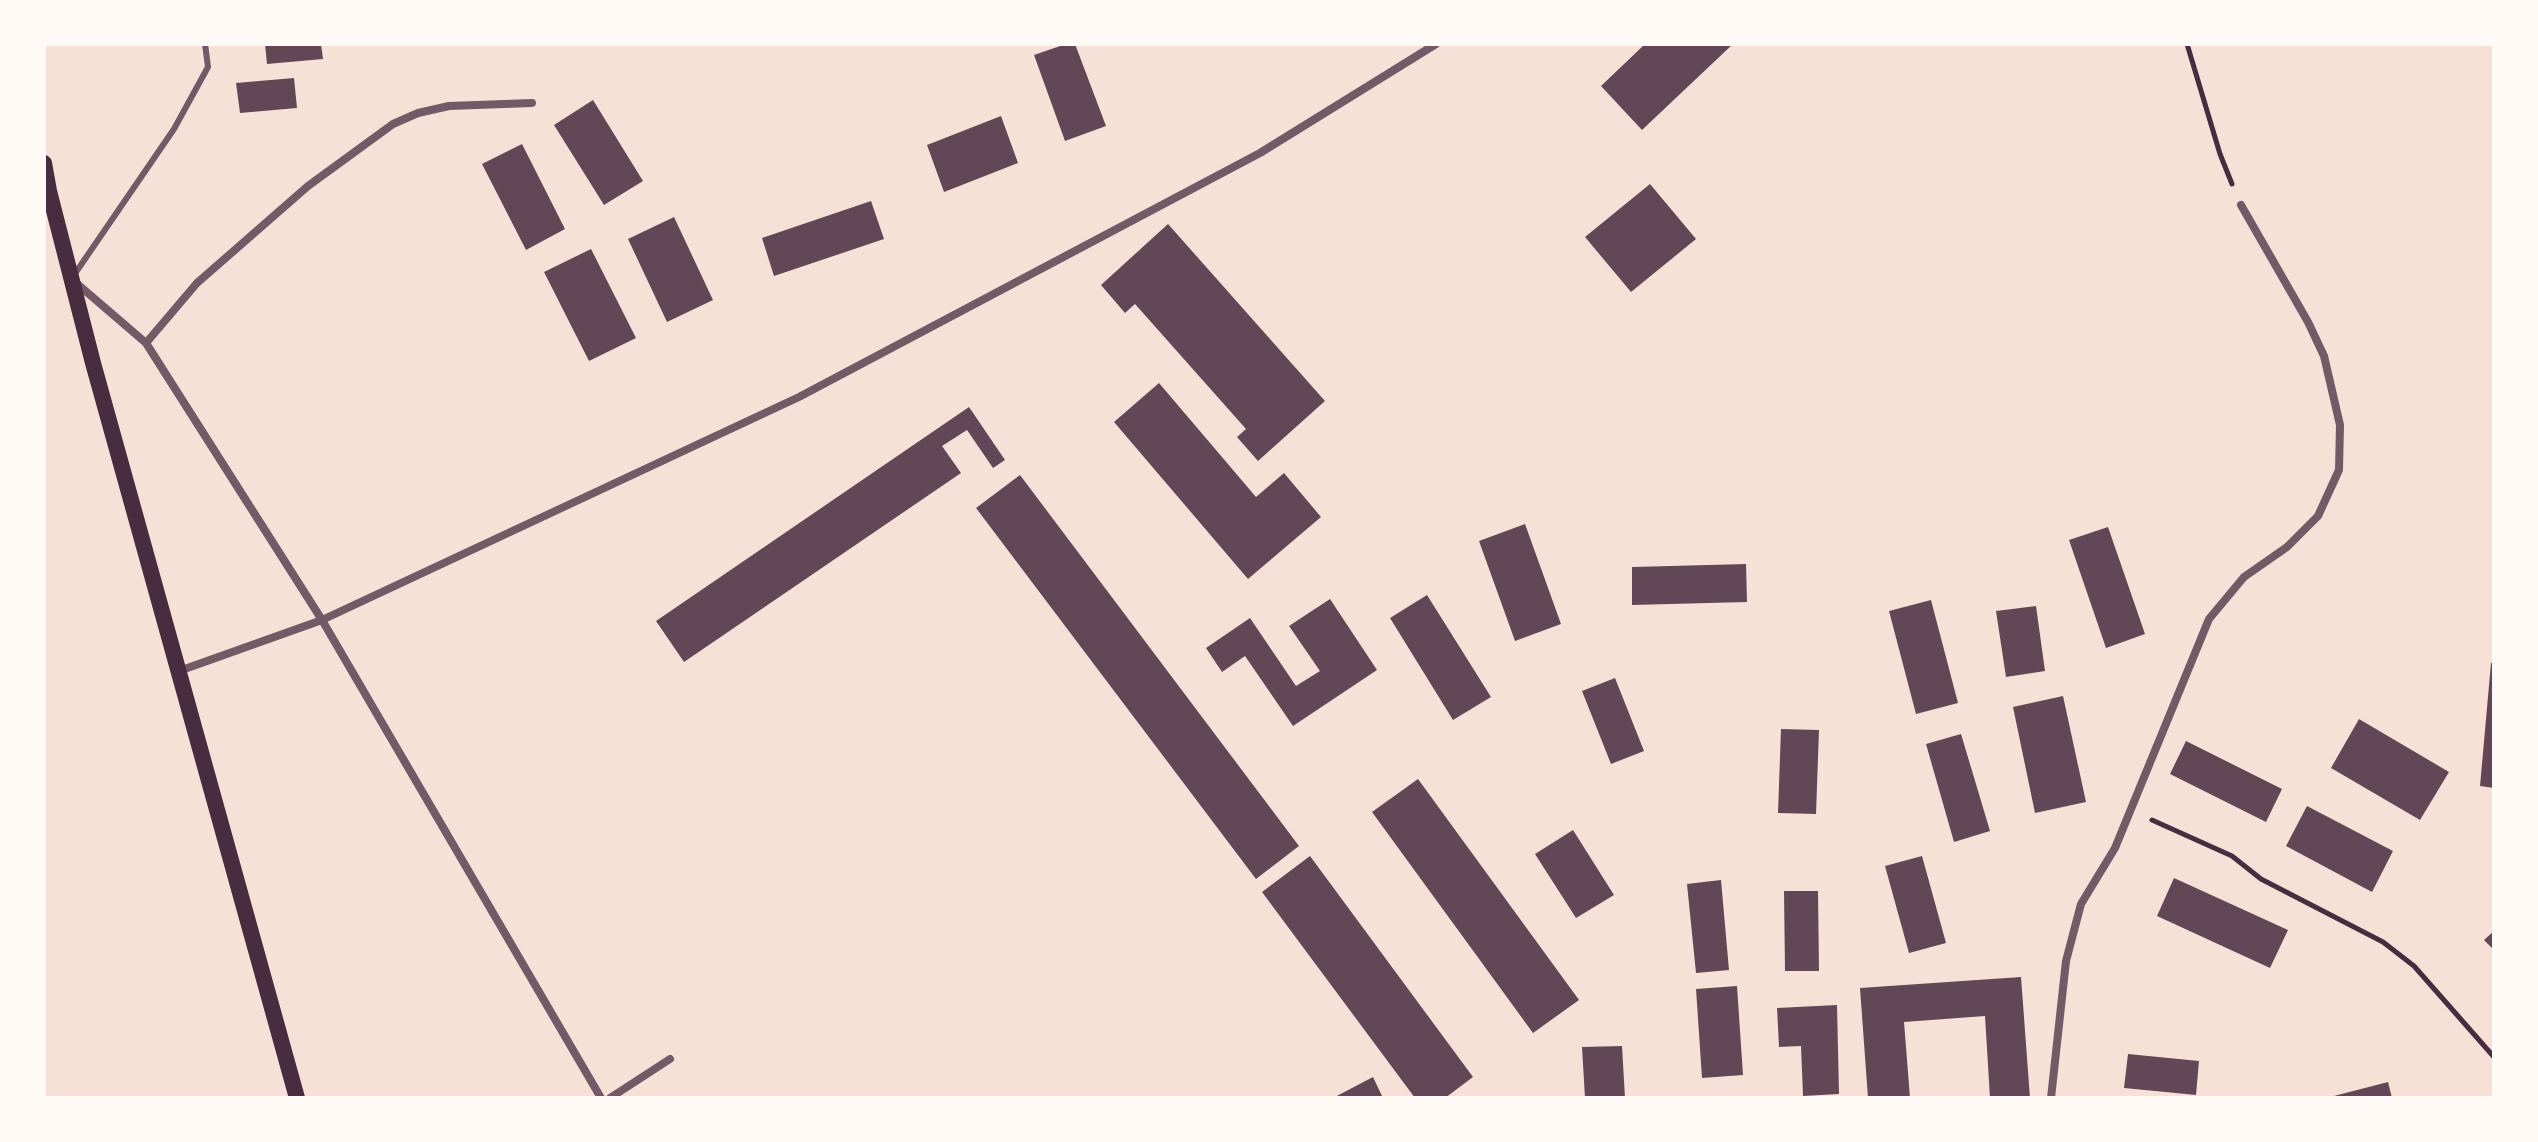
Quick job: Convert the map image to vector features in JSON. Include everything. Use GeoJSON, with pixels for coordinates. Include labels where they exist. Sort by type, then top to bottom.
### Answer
{"type":"FeatureCollection","features":[{"type":"Feature","properties":{"kind":"main road"},"geometry":{"type":"LineString","coordinates":[[44,163],[178,671],[297,1098]]}},
{"type":"Feature","properties":{"kind":"street"},"geometry":{"type":"LineString","coordinates":[[178,671],[322,620],[799,397],[1260,153],[1436,44]]}},
{"type":"Feature","properties":{"kind":"street"},"geometry":{"type":"LineString","coordinates":[[146,343],[197,283],[308,186],[393,124],[418,113],[449,106],[532,103]]}},
{"type":"Feature","properties":{"kind":"street"},"geometry":{"type":"LineString","coordinates":[[2051,1098],[2066,961],[2081,904],[2115,848],[2209,619],[2244,577],[2287,547],[2318,516],[2339,470],[2340,425],[2324,356],[2241,205]]}},
{"type":"Feature","properties":{"kind":"street"},"geometry":{"type":"LineString","coordinates":[[72,278],[146,343],[322,620],[601,1098]]}},
{"type":"Feature","properties":{"kind":"street"},"geometry":{"type":"LineString","coordinates":[[610,1098],[670,1059]]}},
{"type":"Feature","properties":{"kind":"lane"},"geometry":{"type":"LineString","coordinates":[[72,278],[174,129],[208,67],[205,44]]}},
{"type":"Feature","properties":{"kind":"path"},"geometry":{"type":"LineString","coordinates":[[2187,44],[2220,154],[2241,205]]}},
{"type":"Feature","properties":{"kind":"path"},"geometry":{"type":"LineString","coordinates":[[2131,810],[2232,856],[2261,879],[2383,942],[2414,966],[2494,1057]]}},
{"type":"Feature","properties":{"kind":"building"},"geometry":{"type":"Polygon","coordinates":[[[265,44],[321,44],[323,59],[267,64],[265,44]]]}},
{"type":"Feature","properties":{"kind":"building"},"geometry":{"type":"Polygon","coordinates":[[[1075,44],[1106,126],[1065,141],[1034,55],[1075,44]]]}},
{"type":"Feature","properties":{"kind":"building"},"geometry":{"type":"Polygon","coordinates":[[[1645,44],[1733,44],[1642,130],[1601,86],[1645,44]]]}},
{"type":"Feature","properties":{"kind":"building"},"geometry":{"type":"Polygon","coordinates":[[[294,78],[297,108],[240,113],[236,83],[294,78]]]}},
{"type":"Feature","properties":{"kind":"building"},"geometry":{"type":"Polygon","coordinates":[[[593,100],[643,181],[604,205],[554,125],[593,100]]]}},
{"type":"Feature","properties":{"kind":"building"},"geometry":{"type":"Polygon","coordinates":[[[1001,116],[1018,163],[944,192],[927,145],[1001,116]]]}},
{"type":"Feature","properties":{"kind":"building"},"geometry":{"type":"Polygon","coordinates":[[[522,144],[565,229],[526,250],[482,164],[522,144]]]}},
{"type":"Feature","properties":{"kind":"building"},"geometry":{"type":"Polygon","coordinates":[[[1650,184],[1696,239],[1631,292],[1585,237],[1650,184]]]}},
{"type":"Feature","properties":{"kind":"building"},"geometry":{"type":"Polygon","coordinates":[[[871,201],[884,239],[774,276],[762,238],[871,201]]]}},
{"type":"Feature","properties":{"kind":"building"},"geometry":{"type":"Polygon","coordinates":[[[674,217],[713,300],[667,322],[628,239],[674,217]]]}},
{"type":"Feature","properties":{"kind":"building"},"geometry":{"type":"Polygon","coordinates":[[[1168,224],[1325,401],[1258,461],[1237,437],[1246,429],[1135,304],[1125,313],[1101,285],[1168,224]]]}},
{"type":"Feature","properties":{"kind":"building"},"geometry":{"type":"Polygon","coordinates":[[[591,249],[636,338],[589,361],[544,272],[591,249]]]}},
{"type":"Feature","properties":{"kind":"building"},"geometry":{"type":"Polygon","coordinates":[[[1159,383],[1256,497],[1284,473],[1321,517],[1248,579],[1114,422],[1159,383]]]}},
{"type":"Feature","properties":{"kind":"building"},"geometry":{"type":"Polygon","coordinates":[[[969,407],[1005,460],[993,468],[967,430],[942,446],[961,473],[684,662],[656,621],[969,407]]]}},
{"type":"Feature","properties":{"kind":"building"},"geometry":{"type":"Polygon","coordinates":[[[1020,475],[1299,846],[1256,879],[976,508],[1020,475]]]}},
{"type":"Feature","properties":{"kind":"building"},"geometry":{"type":"Polygon","coordinates":[[[1525,524],[1561,624],[1515,641],[1479,541],[1525,524]]]}},
{"type":"Feature","properties":{"kind":"building"},"geometry":{"type":"Polygon","coordinates":[[[2108,527],[2145,634],[2106,648],[2069,540],[2108,527]]]}},
{"type":"Feature","properties":{"kind":"building"},"geometry":{"type":"Polygon","coordinates":[[[1746,564],[1747,602],[1632,605],[1632,567],[1746,564]]]}},
{"type":"Feature","properties":{"kind":"building"},"geometry":{"type":"Polygon","coordinates":[[[1427,595],[1491,697],[1453,720],[1390,618],[1427,595]]]}},
{"type":"Feature","properties":{"kind":"building"},"geometry":{"type":"Polygon","coordinates":[[[1330,599],[1377,670],[1293,726],[1245,656],[1222,672],[1206,648],[1250,618],[1296,686],[1320,671],[1289,626],[1330,599]]]}},
{"type":"Feature","properties":{"kind":"building"},"geometry":{"type":"Polygon","coordinates":[[[1931,600],[1958,703],[1916,714],[1889,611],[1931,600]]]}},
{"type":"Feature","properties":{"kind":"building"},"geometry":{"type":"Polygon","coordinates":[[[2036,606],[2045,671],[2006,677],[1996,611],[2036,606]]]}},
{"type":"Feature","properties":{"kind":"building"},"geometry":{"type":"Polygon","coordinates":[[[2491,663],[2494,663],[2494,788],[2480,786],[2491,663]]]}},
{"type":"Feature","properties":{"kind":"building"},"geometry":{"type":"Polygon","coordinates":[[[1615,678],[1644,751],[1611,764],[1582,691],[1615,678]]]}},
{"type":"Feature","properties":{"kind":"building"},"geometry":{"type":"Polygon","coordinates":[[[2063,696],[2086,802],[2035,813],[2013,707],[2063,696]]]}},
{"type":"Feature","properties":{"kind":"building"},"geometry":{"type":"Polygon","coordinates":[[[2359,719],[2449,772],[2420,820],[2331,768],[2359,719]]]}},
{"type":"Feature","properties":{"kind":"building"},"geometry":{"type":"Polygon","coordinates":[[[1781,729],[1819,730],[1816,814],[1778,813],[1781,729]]]}},
{"type":"Feature","properties":{"kind":"building"},"geometry":{"type":"Polygon","coordinates":[[[1961,734],[1990,831],[1954,842],[1926,744],[1961,734]]]}},
{"type":"Feature","properties":{"kind":"building"},"geometry":{"type":"Polygon","coordinates":[[[2186,741],[2282,789],[2266,822],[2170,774],[2186,741]]]}},
{"type":"Feature","properties":{"kind":"building"},"geometry":{"type":"Polygon","coordinates":[[[1418,779],[1579,1000],[1533,1033],[1372,812],[1418,779]]]}},
{"type":"Feature","properties":{"kind":"building"},"geometry":{"type":"Polygon","coordinates":[[[2307,806],[2393,851],[2372,892],[2286,846],[2307,806]]]}},
{"type":"Feature","properties":{"kind":"building"},"geometry":{"type":"Polygon","coordinates":[[[1573,830],[1614,895],[1576,918],[1535,854],[1573,830]]]}},
{"type":"Feature","properties":{"kind":"building"},"geometry":{"type":"Polygon","coordinates":[[[1310,856],[1473,1077],[1445,1098],[1415,1098],[1262,892],[1310,856]]]}},
{"type":"Feature","properties":{"kind":"building"},"geometry":{"type":"Polygon","coordinates":[[[1922,856],[1946,943],[1909,953],[1885,866],[1922,856]]]}},
{"type":"Feature","properties":{"kind":"building"},"geometry":{"type":"Polygon","coordinates":[[[2174,878],[2288,930],[2270,968],[2157,916],[2174,878]]]}},
{"type":"Feature","properties":{"kind":"building"},"geometry":{"type":"Polygon","coordinates":[[[1721,880],[1729,970],[1696,973],[1687,884],[1721,880]]]}},
{"type":"Feature","properties":{"kind":"building"},"geometry":{"type":"Polygon","coordinates":[[[1784,891],[1818,891],[1819,971],[1785,971],[1784,891]]]}},
{"type":"Feature","properties":{"kind":"building"},"geometry":{"type":"Polygon","coordinates":[[[2494,931],[2494,950],[2484,940],[2494,931]]]}},
{"type":"Feature","properties":{"kind":"building"},"geometry":{"type":"Polygon","coordinates":[[[2021,977],[2030,1098],[1990,1098],[1985,1016],[1904,1022],[1910,1098],[1868,1098],[1860,988],[2021,977]]]}},
{"type":"Feature","properties":{"kind":"building"},"geometry":{"type":"Polygon","coordinates":[[[1737,986],[1743,1075],[1702,1078],[1696,989],[1737,986]]]}},
{"type":"Feature","properties":{"kind":"building"},"geometry":{"type":"Polygon","coordinates":[[[1837,1005],[1839,1094],[1803,1096],[1801,1046],[1779,1047],[1777,1008],[1837,1005]]]}},
{"type":"Feature","properties":{"kind":"building"},"geometry":{"type":"Polygon","coordinates":[[[1622,1046],[1625,1098],[1585,1098],[1582,1047],[1622,1046]]]}},
{"type":"Feature","properties":{"kind":"building"},"geometry":{"type":"Polygon","coordinates":[[[2128,1054],[2199,1061],[2196,1095],[2124,1088],[2128,1054]]]}},
{"type":"Feature","properties":{"kind":"building"},"geometry":{"type":"Polygon","coordinates":[[[1373,1077],[1383,1098],[1333,1098],[1373,1077]]]}},
{"type":"Feature","properties":{"kind":"building"},"geometry":{"type":"Polygon","coordinates":[[[2388,1082],[2392,1098],[2330,1098],[2330,1097],[2388,1082]]]}}]}
